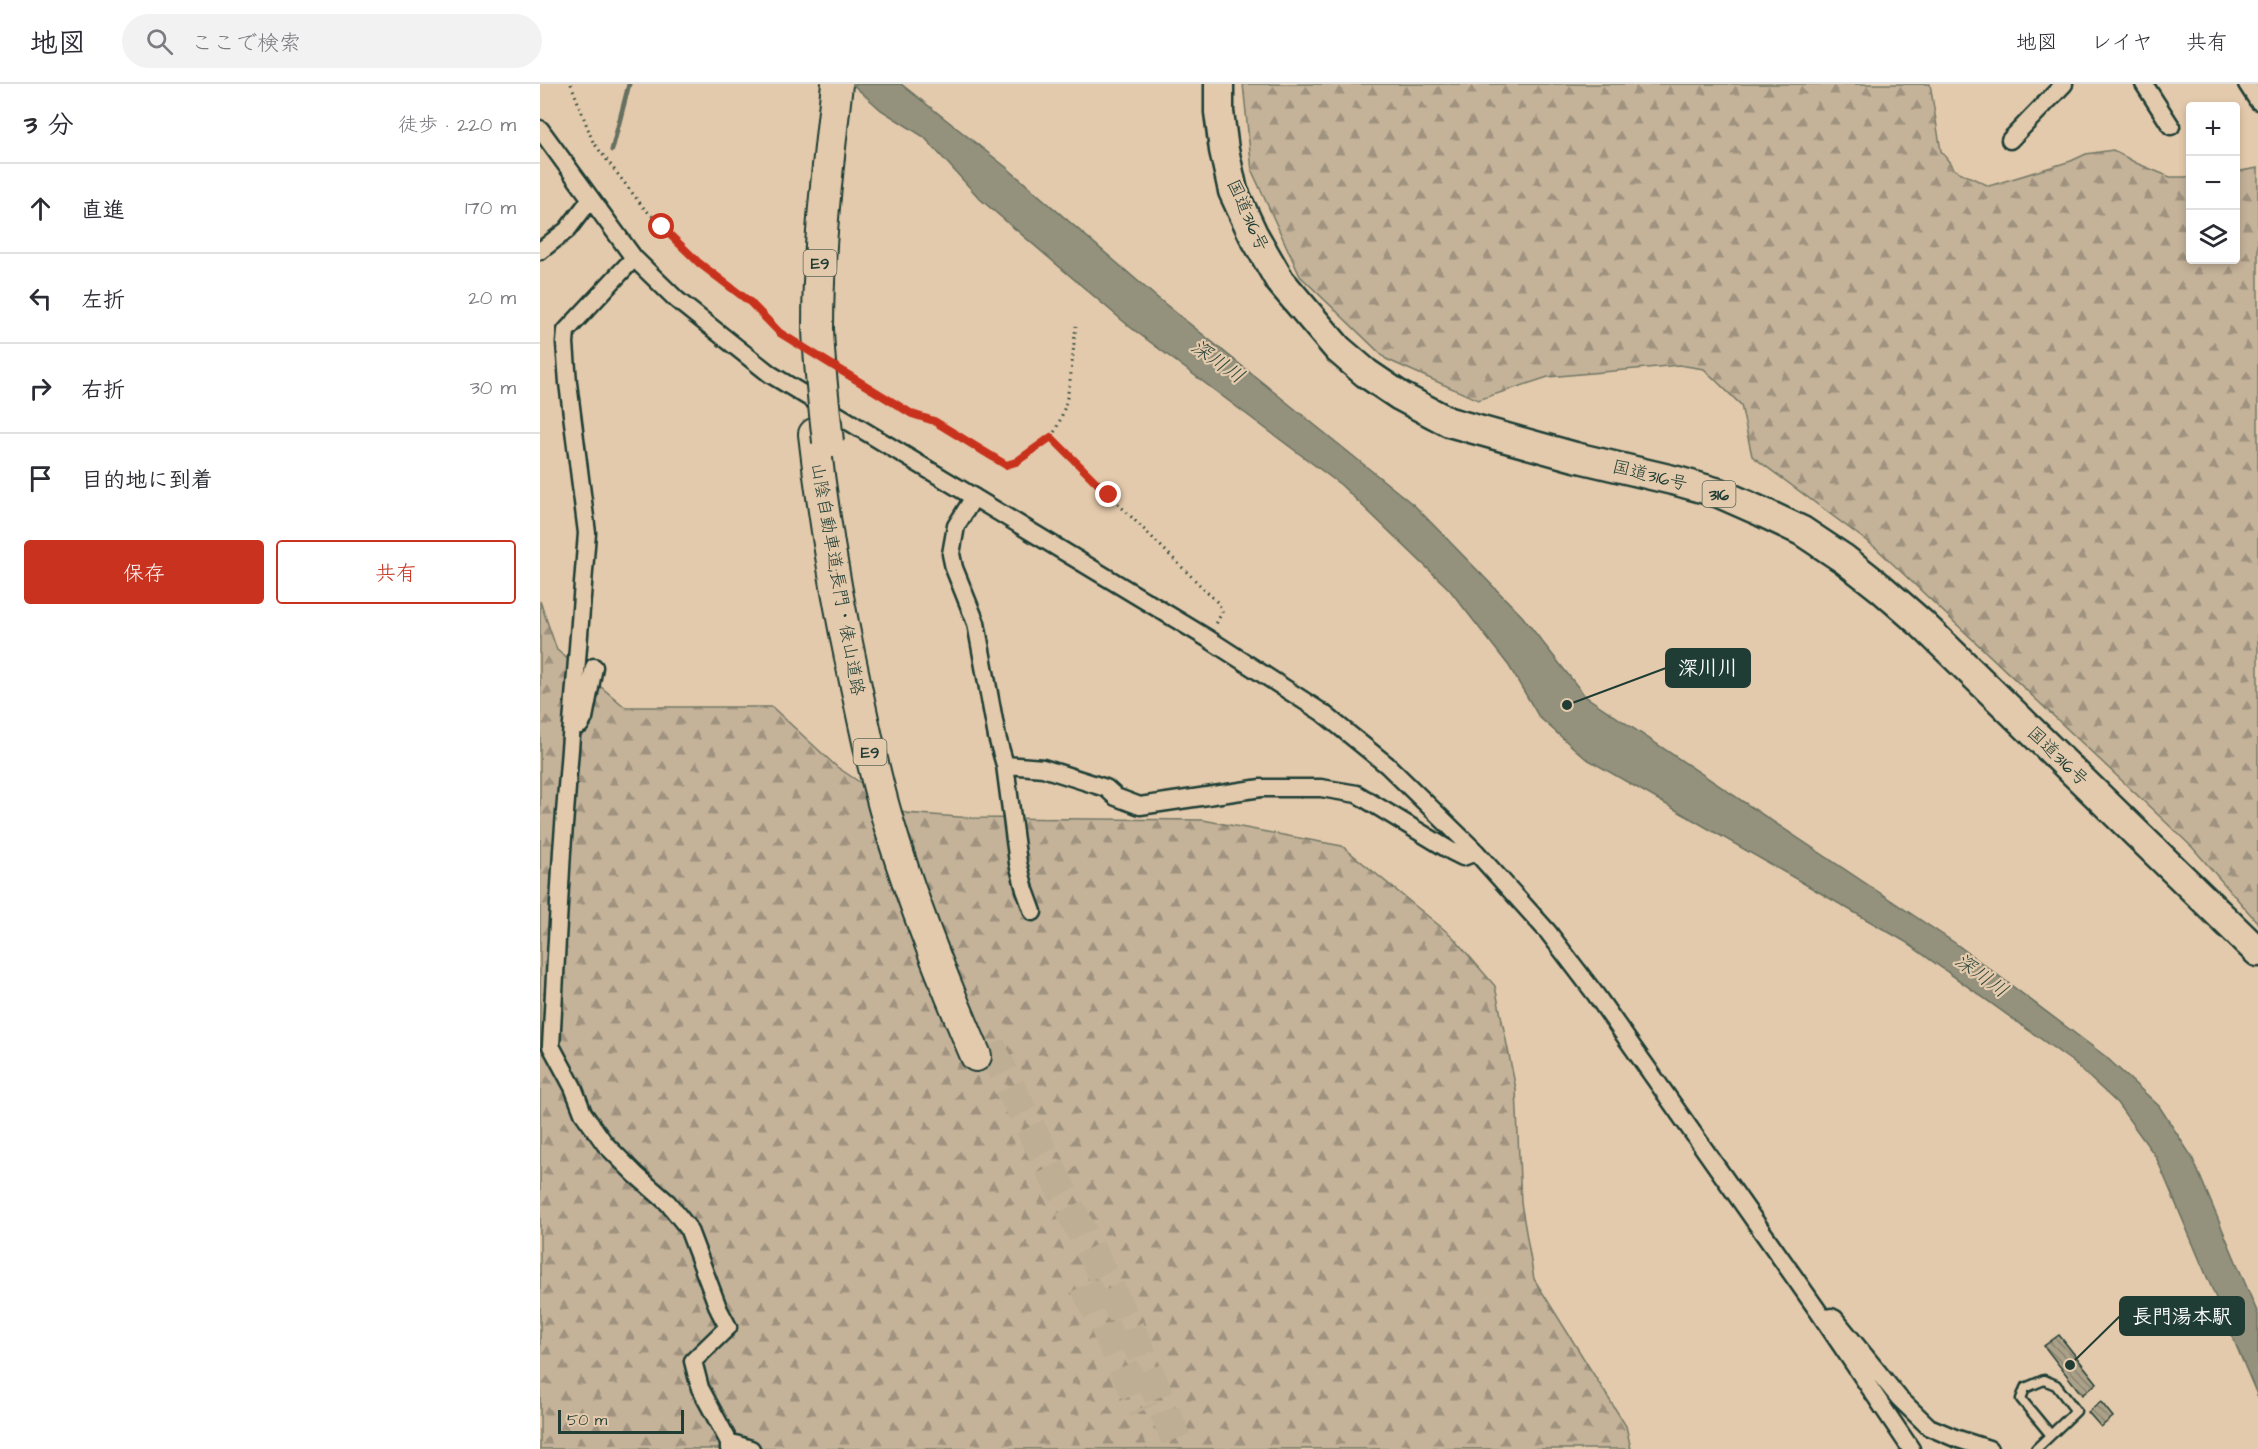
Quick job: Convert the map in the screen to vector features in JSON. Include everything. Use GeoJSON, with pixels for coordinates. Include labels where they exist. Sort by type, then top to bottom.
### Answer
{"type":"FeatureCollection","features":[{"type":"Feature","properties":{"kind":"highway","name":"山陰自動車道;長門・俵山道路"},"geometry":{"type":"LineString","coordinates":[[821,438],[806,340],[806,271],[809,208],[823,84]]}},
{"type":"Feature","properties":{"kind":"highway","name":"山陰自動車道;長門・俵山道路"},"geometry":{"type":"LineString","coordinates":[[837,84],[819,270],[818,330],[824,522],[838,602],[874,765],[894,842],[949,995],[983,1051]]}},
{"type":"Feature","properties":{"kind":"highway","name":"国道316号"},"geometry":{"type":"LineString","coordinates":[[1219,84],[1219,112],[1233,191],[1253,234],[1280,281],[1338,349],[1366,373],[1400,396],[1449,422],[1719,493],[1802,531],[1882,589],[1922,624],[2258,952]]}},
{"type":"Feature","properties":{"kind":"street"},"geometry":{"type":"LineString","coordinates":[[2010,140],[2064,84]]}},
{"type":"Feature","properties":{"kind":"street"},"geometry":{"type":"LineString","coordinates":[[2144,84],[2171,126]]}},
{"type":"Feature","properties":{"kind":"street"},"geometry":{"type":"LineString","coordinates":[[2247,84],[2258,101]]}},
{"type":"Feature","properties":{"kind":"street"},"geometry":{"type":"LineString","coordinates":[[540,129],[634,258],[677,300],[770,374],[1207,638],[1323,713],[1387,765],[1476,852],[1548,932],[1596,995],[1818,1311],[1911,1449]]}},
{"type":"Feature","properties":{"kind":"street"},"geometry":{"type":"LineString","coordinates":[[540,251],[567,230],[590,200]]}},
{"type":"Feature","properties":{"kind":"street"},"geometry":{"type":"LineString","coordinates":[[634,258],[566,331],[568,383],[587,532],[573,740],[563,839],[550,1046],[590,1124],[605,1144],[668,1203],[693,1238],[719,1310],[728,1327],[693,1361],[700,1388],[729,1445],[751,1449]]}},
{"type":"Feature","properties":{"kind":"street"},"geometry":{"type":"LineString","coordinates":[[974,497],[956,526],[951,554],[954,568],[976,623],[997,737],[1005,765],[1018,863],[1033,912]]}},
{"type":"Feature","properties":{"kind":"street"},"geometry":{"type":"LineString","coordinates":[[573,740],[584,718],[594,667]]}},
{"type":"Feature","properties":{"kind":"street"},"geometry":{"type":"LineString","coordinates":[[1005,765],[1043,768],[1106,788],[1116,796],[1140,806],[1261,788],[1321,788],[1357,794],[1463,857],[1476,852]]}},
{"type":"Feature","properties":{"kind":"street"},"geometry":{"type":"LineString","coordinates":[[1818,1311],[1835,1319],[1899,1398],[1929,1426],[1955,1438],[1989,1449]]}},
{"type":"Feature","properties":{"kind":"lane"},"geometry":{"type":"LineString","coordinates":[[2036,1449],[2076,1411],[2056,1385],[2044,1380],[2025,1388],[2021,1399],[2050,1434]]}},
{"type":"Feature","properties":{"kind":"path"},"geometry":{"type":"LineString","coordinates":[[571,84],[593,142],[643,207],[699,263],[750,302],[780,333],[800,345]]}},
{"type":"Feature","properties":{"kind":"path"},"geometry":{"type":"LineString","coordinates":[[841,370],[912,414],[934,421],[1006,465],[1016,462],[1051,437],[1059,425],[1067,392],[1076,326]]}},
{"type":"Feature","properties":{"kind":"path"},"geometry":{"type":"LineString","coordinates":[[1051,437],[1219,604],[1222,612],[1207,638]]}},
{"type":"Feature","properties":{"kind":"green space"},"geometry":{"type":"Polygon","coordinates":[[[1243,84],[1930,84],[1941,151],[1955,170],[1989,186],[2071,161],[2086,154],[2113,150],[2136,163],[2170,177],[2186,177],[2186,264],[2240,264],[2240,171],[2258,168],[2258,923],[2192,847],[1876,548],[1752,456],[1741,405],[1704,369],[1679,365],[1548,377],[1478,400],[1386,359],[1300,276],[1252,171],[1243,84]]]}},
{"type":"Feature","properties":{"kind":"green space"},"geometry":{"type":"Polygon","coordinates":[[[540,601],[557,650],[625,707],[772,707],[837,767],[906,813],[972,818],[1203,820],[1342,846],[1452,936],[1495,986],[1516,1089],[1521,1203],[1534,1279],[1626,1426],[1631,1449],[540,1449],[540,601]]]}},
{"type":"Feature","properties":{"kind":"water"},"geometry":{"type":"Polygon","coordinates":[[[852,84],[901,84],[1006,167],[1154,295],[1415,506],[1522,616],[1585,696],[1955,943],[2105,1056],[2159,1106],[2192,1157],[2258,1314],[2258,1397],[2156,1157],[2117,1103],[2073,1062],[1904,941],[1585,758],[1539,717],[1509,666],[1449,589],[1341,485],[1130,327],[980,199],[924,137],[881,110],[852,84]]]}},
{"type":"Feature","properties":{"kind":"building"},"geometry":{"type":"Polygon","coordinates":[[[2059,1335],[2097,1383],[2082,1395],[2044,1346],[2059,1335]]]}},
{"type":"Feature","properties":{"kind":"building"},"geometry":{"type":"Polygon","coordinates":[[[2101,1402],[2113,1417],[2101,1427],[2088,1412],[2101,1402]]]}},
{"type":"Feature","properties":{"kind":"waterway"},"geometry":{"type":"LineString","coordinates":[[612,150],[629,84]]}},
{"type":"Feature","properties":{"kind":"tunnel"},"geometry":{"type":"LineString","coordinates":[[990,1046],[1138,1346],[1180,1449]]}},
{"type":"Feature","properties":{"kind":"tunnel"},"geometry":{"type":"LineString","coordinates":[[1085,1285],[1144,1410]]}},
{"type":"Feature","properties":{"kind":"place","name":"深川川"},"geometry":{"type":"Point","coordinates":[1567,705]}},
{"type":"Feature","properties":{"kind":"place","name":"長門湯本駅"},"geometry":{"type":"Point","coordinates":[2070,1365]}},
{"type":"Feature","properties":{"kind":"route"},"geometry":{"type":"LineString","coordinates":[[662,227],[699,263],[750,302],[780,333],[912,414],[934,421],[1006,465],[1016,462],[1051,437],[1109,495]]}}]}
